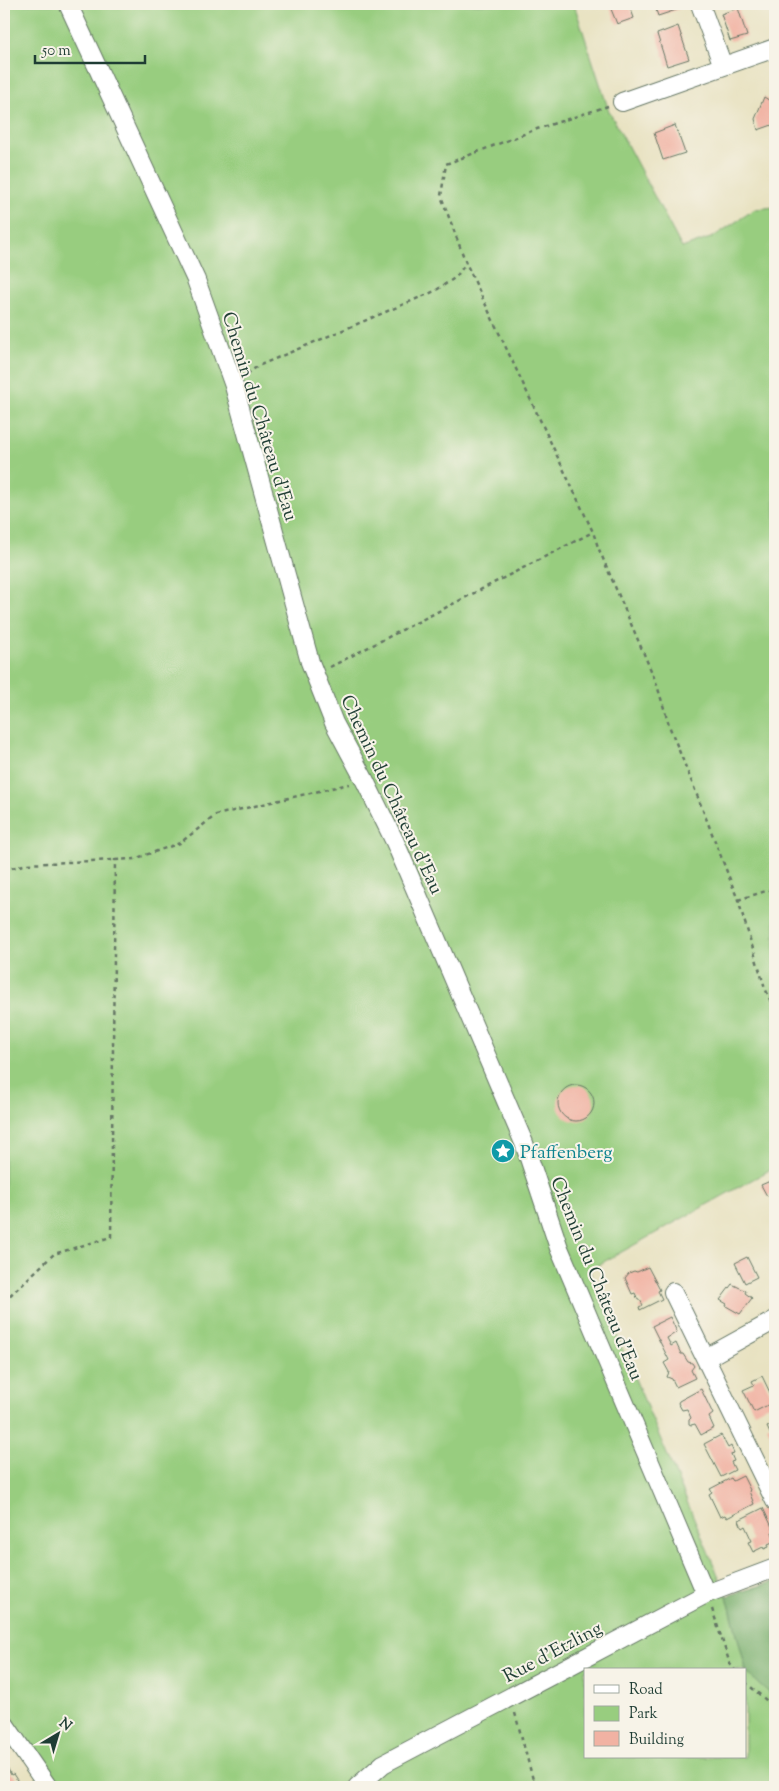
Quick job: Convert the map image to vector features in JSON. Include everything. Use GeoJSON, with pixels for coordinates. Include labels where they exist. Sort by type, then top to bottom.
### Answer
{"type":"FeatureCollection","features":[{"type":"Feature","properties":{"kind":"street","name":"Chemin du Château d'Eau"},"geometry":{"type":"LineString","coordinates":[[68,4],[196,280],[234,386],[308,652],[334,723],[395,842],[524,1143],[559,1248],[706,1594]]}},
{"type":"Feature","properties":{"kind":"street"},"geometry":{"type":"LineString","coordinates":[[700,4],[723,66]]}},
{"type":"Feature","properties":{"kind":"street"},"geometry":{"type":"LineString","coordinates":[[622,102],[775,48]]}},
{"type":"Feature","properties":{"kind":"street"},"geometry":{"type":"LineString","coordinates":[[673,1292],[775,1501]]}},
{"type":"Feature","properties":{"kind":"street"},"geometry":{"type":"LineString","coordinates":[[706,1358],[775,1320]]}},
{"type":"Feature","properties":{"kind":"street","name":"Rue d'Etzling"},"geometry":{"type":"LineString","coordinates":[[357,1787],[383,1764],[706,1594],[775,1568]]}},
{"type":"Feature","properties":{"kind":"street"},"geometry":{"type":"LineString","coordinates":[[4,1723],[48,1787]]}},
{"type":"Feature","properties":{"kind":"path"},"geometry":{"type":"LineString","coordinates":[[622,102],[537,129],[446,164],[441,196],[466,263],[593,532],[656,682],[670,728],[738,900],[765,988],[775,1011]]}},
{"type":"Feature","properties":{"kind":"path"},"geometry":{"type":"LineString","coordinates":[[234,386],[258,366],[435,291],[456,277],[466,263]]}},
{"type":"Feature","properties":{"kind":"path"},"geometry":{"type":"LineString","coordinates":[[315,675],[593,532]]}},
{"type":"Feature","properties":{"kind":"path"},"geometry":{"type":"LineString","coordinates":[[4,870],[27,864],[134,859],[180,843],[216,815],[337,788],[364,779]]}},
{"type":"Feature","properties":{"kind":"path"},"geometry":{"type":"LineString","coordinates":[[4,1301],[54,1254],[111,1237],[115,859]]}},
{"type":"Feature","properties":{"kind":"path"},"geometry":{"type":"LineString","coordinates":[[738,900],[775,888]]}},
{"type":"Feature","properties":{"kind":"path"},"geometry":{"type":"LineString","coordinates":[[706,1594],[730,1664],[733,1668]]}},
{"type":"Feature","properties":{"kind":"path"},"geometry":{"type":"LineString","coordinates":[[746,1683],[773,1706]]}},
{"type":"Feature","properties":{"kind":"path"},"geometry":{"type":"LineString","coordinates":[[510,1697],[535,1787]]}},
{"type":"Feature","properties":{"kind":"green space"},"geometry":{"type":"Polygon","coordinates":[[[4,4],[574,4],[609,111],[682,248],[713,237],[755,209],[775,207],[775,1167],[589,1270],[727,1596],[746,1668],[584,1668],[584,1758],[746,1758],[746,1669],[747,1673],[774,1697],[775,1787],[48,1787],[4,1723],[4,4]]]}},
{"type":"Feature","properties":{"kind":"green space"},"geometry":{"type":"Polygon","coordinates":[[[775,1581],[775,1710],[774,1697],[747,1673],[727,1596],[775,1581]]]}},
{"type":"Feature","properties":{"kind":"building"},"geometry":{"type":"Polygon","coordinates":[[[609,4],[629,4],[634,18],[617,24],[609,4]]]}},
{"type":"Feature","properties":{"kind":"building"},"geometry":{"type":"Polygon","coordinates":[[[654,4],[677,4],[679,9],[658,16],[654,4]]]}},
{"type":"Feature","properties":{"kind":"building"},"geometry":{"type":"Polygon","coordinates":[[[738,8],[747,36],[730,41],[721,14],[738,8]]]}},
{"type":"Feature","properties":{"kind":"building"},"geometry":{"type":"Polygon","coordinates":[[[678,26],[689,59],[667,66],[657,34],[678,26]]]}},
{"type":"Feature","properties":{"kind":"building"},"geometry":{"type":"Polygon","coordinates":[[[764,97],[775,104],[775,124],[758,130],[755,119],[764,97]]]}},
{"type":"Feature","properties":{"kind":"building"},"geometry":{"type":"Polygon","coordinates":[[[675,125],[685,153],[663,160],[654,133],[675,125]]]}},
{"type":"Feature","properties":{"kind":"building"},"geometry":{"type":"Polygon","coordinates":[[[576,1085],[589,1090],[594,1103],[589,1116],[576,1121],[563,1116],[558,1103],[563,1090],[576,1085]]]}},
{"type":"Feature","properties":{"kind":"building"},"geometry":{"type":"Polygon","coordinates":[[[775,1179],[775,1201],[772,1194],[767,1196],[761,1185],[775,1179]]]}},
{"type":"Feature","properties":{"kind":"building"},"geometry":{"type":"Polygon","coordinates":[[[747,1257],[757,1277],[745,1283],[735,1263],[747,1257]]]}},
{"type":"Feature","properties":{"kind":"building"},"geometry":{"type":"Polygon","coordinates":[[[648,1267],[660,1290],[658,1291],[662,1299],[640,1310],[639,1307],[643,1305],[635,1293],[632,1294],[625,1278],[629,1273],[648,1267]]]}},
{"type":"Feature","properties":{"kind":"building"},"geometry":{"type":"Polygon","coordinates":[[[732,1284],[746,1291],[745,1293],[752,1298],[740,1314],[720,1300],[732,1284]]]}},
{"type":"Feature","properties":{"kind":"building"},"geometry":{"type":"Polygon","coordinates":[[[670,1317],[677,1332],[667,1338],[671,1346],[676,1343],[681,1354],[694,1366],[691,1370],[695,1378],[676,1387],[672,1379],[667,1377],[669,1372],[664,1363],[669,1360],[652,1326],[670,1317]]]}},
{"type":"Feature","properties":{"kind":"building"},"geometry":{"type":"Polygon","coordinates":[[[762,1376],[775,1401],[775,1413],[773,1415],[768,1405],[754,1412],[743,1390],[754,1385],[752,1381],[762,1376]]]}},
{"type":"Feature","properties":{"kind":"building"},"geometry":{"type":"Polygon","coordinates":[[[701,1389],[713,1414],[709,1417],[714,1428],[701,1435],[695,1424],[689,1424],[691,1418],[687,1409],[682,1410],[678,1403],[701,1389]]]}},
{"type":"Feature","properties":{"kind":"building"},"geometry":{"type":"Polygon","coordinates":[[[775,1423],[775,1444],[767,1427],[775,1423]]]}},
{"type":"Feature","properties":{"kind":"building"},"geometry":{"type":"Polygon","coordinates":[[[721,1435],[728,1448],[731,1446],[734,1453],[731,1454],[734,1461],[731,1462],[735,1470],[721,1477],[704,1444],[721,1435]]]}},
{"type":"Feature","properties":{"kind":"building"},"geometry":{"type":"Polygon","coordinates":[[[743,1476],[754,1504],[727,1518],[725,1515],[720,1517],[709,1494],[712,1492],[710,1489],[731,1478],[733,1481],[743,1476]]]}},
{"type":"Feature","properties":{"kind":"building"},"geometry":{"type":"Polygon","coordinates":[[[763,1508],[774,1531],[772,1532],[775,1541],[768,1544],[769,1547],[764,1549],[763,1547],[753,1552],[748,1542],[752,1541],[745,1526],[742,1528],[739,1520],[763,1508]]]}},
{"type":"Feature","properties":{"kind":"building"},"geometry":{"type":"Polygon","coordinates":[[[4,1761],[11,1775],[13,1774],[21,1786],[4,1787],[4,1761]]]}},
{"type":"Feature","properties":{"kind":"place","name":"Pfaffenberg"},"geometry":{"type":"Point","coordinates":[503,1151]}}]}
